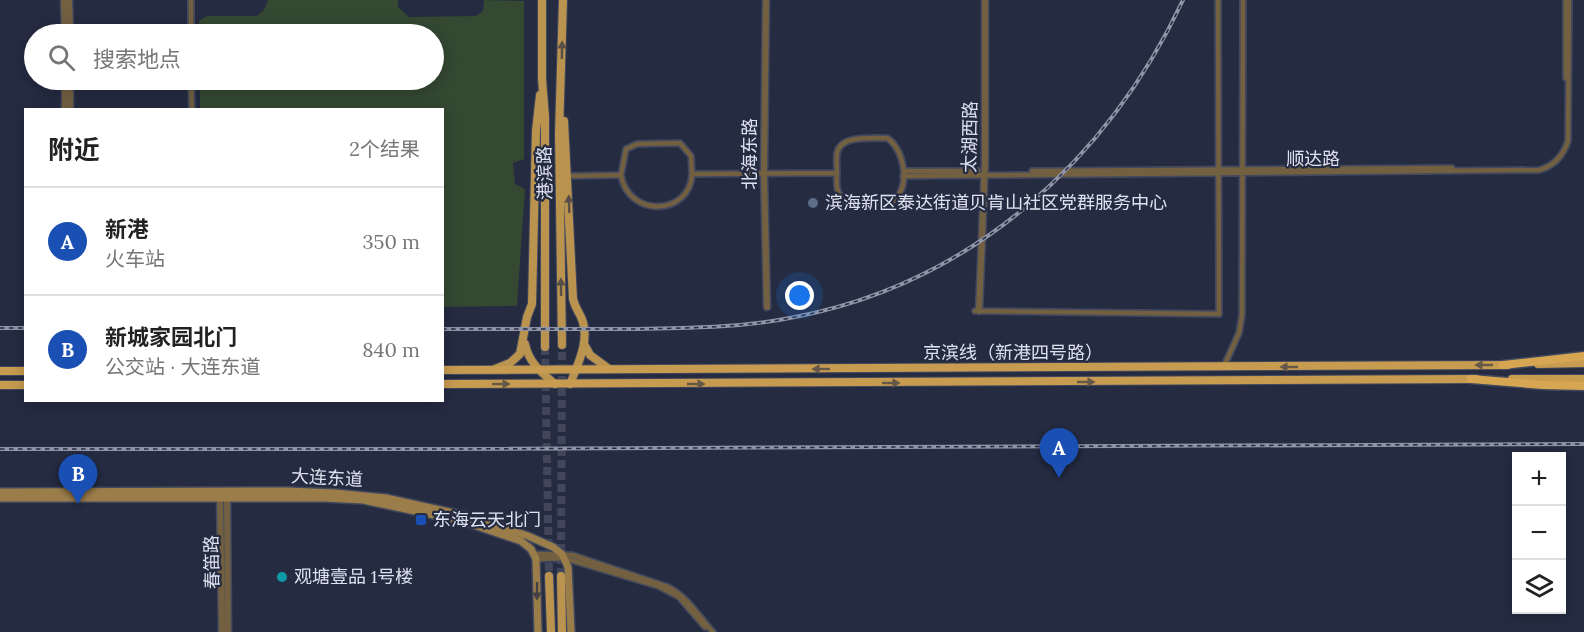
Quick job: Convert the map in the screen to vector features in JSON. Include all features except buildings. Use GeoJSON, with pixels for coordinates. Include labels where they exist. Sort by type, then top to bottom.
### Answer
{"type":"FeatureCollection","features":[{"type":"Feature","properties":{"kind":"highway"},"geometry":{"type":"LineString","coordinates":[[1503,365],[1584,354]]}},
{"type":"Feature","properties":{"kind":"highway","name":"京滨线（新港四号路）"},"geometry":{"type":"LineString","coordinates":[[444,370],[1584,363]]}},
{"type":"Feature","properties":{"kind":"highway"},"geometry":{"type":"LineString","coordinates":[[0,371],[24,371]]}},
{"type":"Feature","properties":{"kind":"highway"},"geometry":{"type":"LineString","coordinates":[[1472,379],[1584,386]]}},
{"type":"Feature","properties":{"kind":"highway","name":"京滨线（新港四号路）"},"geometry":{"type":"LineString","coordinates":[[444,384],[1584,379]]}},
{"type":"Feature","properties":{"kind":"highway"},"geometry":{"type":"LineString","coordinates":[[0,385],[24,385]]}},
{"type":"Feature","properties":{"kind":"main road"},"geometry":{"type":"LineString","coordinates":[[542,0],[542,79],[545,117],[545,346]]}},
{"type":"Feature","properties":{"kind":"main road","name":"港滨路"},"geometry":{"type":"LineString","coordinates":[[562,345],[559,134],[563,0]]}},
{"type":"Feature","properties":{"kind":"main road"},"geometry":{"type":"LineString","coordinates":[[494,370],[510,363],[520,354],[527,317],[532,304],[536,131],[542,79]]}},
{"type":"Feature","properties":{"kind":"main road"},"geometry":{"type":"LineString","coordinates":[[562,81],[573,299],[575,308],[582,318],[584,344],[570,384]]}},
{"type":"Feature","properties":{"kind":"main road"},"geometry":{"type":"LineString","coordinates":[[524,337],[528,356],[538,370],[555,384]]}},
{"type":"Feature","properties":{"kind":"main road"},"geometry":{"type":"LineString","coordinates":[[584,344],[590,355],[609,369]]}},
{"type":"Feature","properties":{"kind":"main road","name":"大连东道"},"geometry":{"type":"LineString","coordinates":[[0,492],[224,494],[363,500],[400,506],[462,521],[526,543],[535,556]]}},
{"type":"Feature","properties":{"kind":"main road","name":"大连东道"},"geometry":{"type":"LineString","coordinates":[[0,498],[335,492],[386,498],[489,522],[540,541],[563,556]]}},
{"type":"Feature","properties":{"kind":"main road"},"geometry":{"type":"LineString","coordinates":[[535,556],[538,632]]}},
{"type":"Feature","properties":{"kind":"main road"},"geometry":{"type":"LineString","coordinates":[[563,556],[568,575],[571,632]]}},
{"type":"Feature","properties":{"kind":"main road"},"geometry":{"type":"LineString","coordinates":[[549,576],[551,632]]}},
{"type":"Feature","properties":{"kind":"main road"},"geometry":{"type":"LineString","coordinates":[[561,576],[562,632]]}},
{"type":"Feature","properties":{"kind":"street"},"geometry":{"type":"LineString","coordinates":[[64,0],[64,24]]}},
{"type":"Feature","properties":{"kind":"street"},"geometry":{"type":"LineString","coordinates":[[69,0],[69,24]]}},
{"type":"Feature","properties":{"kind":"street"},"geometry":{"type":"LineString","coordinates":[[191,0],[191,24]]}},
{"type":"Feature","properties":{"kind":"street","name":"北海东路"},"geometry":{"type":"LineString","coordinates":[[766,0],[764,174],[767,307]]}},
{"type":"Feature","properties":{"kind":"street","name":"太湖西路"},"geometry":{"type":"LineString","coordinates":[[977,311],[982,173],[983,0]]}},
{"type":"Feature","properties":{"kind":"street"},"geometry":{"type":"LineString","coordinates":[[977,311],[1219,314],[1218,0]]}},
{"type":"Feature","properties":{"kind":"street"},"geometry":{"type":"LineString","coordinates":[[1223,367],[1239,333],[1242,315],[1243,0]]}},
{"type":"Feature","properties":{"kind":"street","name":"顺达路"},"geometry":{"type":"LineString","coordinates":[[904,174],[1532,168],[1545,165],[1558,155],[1564,146],[1566,136],[1567,0]]}},
{"type":"Feature","properties":{"kind":"street"},"geometry":{"type":"LineString","coordinates":[[65,90],[65,108]]}},
{"type":"Feature","properties":{"kind":"street"},"geometry":{"type":"LineString","coordinates":[[70,90],[70,108]]}},
{"type":"Feature","properties":{"kind":"street"},"geometry":{"type":"LineString","coordinates":[[191,90],[192,108]]}},
{"type":"Feature","properties":{"kind":"street"},"geometry":{"type":"LineString","coordinates":[[887,138],[899,150],[904,174],[897,197],[888,204],[846,202],[836,188],[837,150],[851,140],[887,138]]}},
{"type":"Feature","properties":{"kind":"street"},"geometry":{"type":"LineString","coordinates":[[680,143],[691,156],[692,174],[692,182],[686,194],[675,203],[651,206],[643,205],[629,194],[623,185],[621,175],[626,149],[637,144],[680,143]]}},
{"type":"Feature","properties":{"kind":"street"},"geometry":{"type":"LineString","coordinates":[[692,174],[837,173]]}},
{"type":"Feature","properties":{"kind":"street"},"geometry":{"type":"LineString","coordinates":[[568,176],[621,175]]}},
{"type":"Feature","properties":{"kind":"street","name":"春笛路"},"geometry":{"type":"LineString","coordinates":[[222,632],[224,494]]}},
{"type":"Feature","properties":{"kind":"street","name":"春笛路"},"geometry":{"type":"LineString","coordinates":[[224,494],[228,632]]}},
{"type":"Feature","properties":{"kind":"street"},"geometry":{"type":"LineString","coordinates":[[535,556],[563,556],[673,593],[711,632]]}},
{"type":"Feature","properties":{"kind":"green space"},"geometry":{"type":"Polygon","coordinates":[[[268,0],[398,0],[398,7],[409,17],[476,16],[483,11],[484,0],[524,1],[524,159],[513,163],[515,184],[525,189],[517,306],[444,307],[444,108],[200,108],[200,90],[444,90],[444,24],[199,24],[199,21],[207,16],[257,16],[264,10],[268,0]]]}},
{"type":"Feature","properties":{"kind":"tunnel"},"geometry":{"type":"LineString","coordinates":[[561,576],[562,345]]}},
{"type":"Feature","properties":{"kind":"tunnel"},"geometry":{"type":"LineString","coordinates":[[545,347],[549,576]]}},
{"type":"Feature","properties":{"kind":"railway"},"geometry":{"type":"LineString","coordinates":[[444,329],[653,329],[714,327],[775,321],[859,300],[920,276],[976,244],[1027,206],[1074,162],[1116,112],[1152,58],[1183,0]]}},
{"type":"Feature","properties":{"kind":"railway"},"geometry":{"type":"LineString","coordinates":[[0,328],[24,328]]}},
{"type":"Feature","properties":{"kind":"railway"},"geometry":{"type":"LineString","coordinates":[[0,449],[1584,444]]}},
{"type":"Feature","properties":{"kind":"place","name":"滨海新区泰达街道贝肯山社区党群服务中心"},"geometry":{"type":"Point","coordinates":[813,203]}},
{"type":"Feature","properties":{"kind":"place","name":"新港"},"geometry":{"type":"Point","coordinates":[1059,478]}},
{"type":"Feature","properties":{"kind":"place","name":"新城家园北门"},"geometry":{"type":"Point","coordinates":[78,504]}},
{"type":"Feature","properties":{"kind":"place","name":"东海云天北门"},"geometry":{"type":"Point","coordinates":[421,520]}},
{"type":"Feature","properties":{"kind":"place","name":"观塘壹品 1号楼"},"geometry":{"type":"Point","coordinates":[282,577]}}]}
